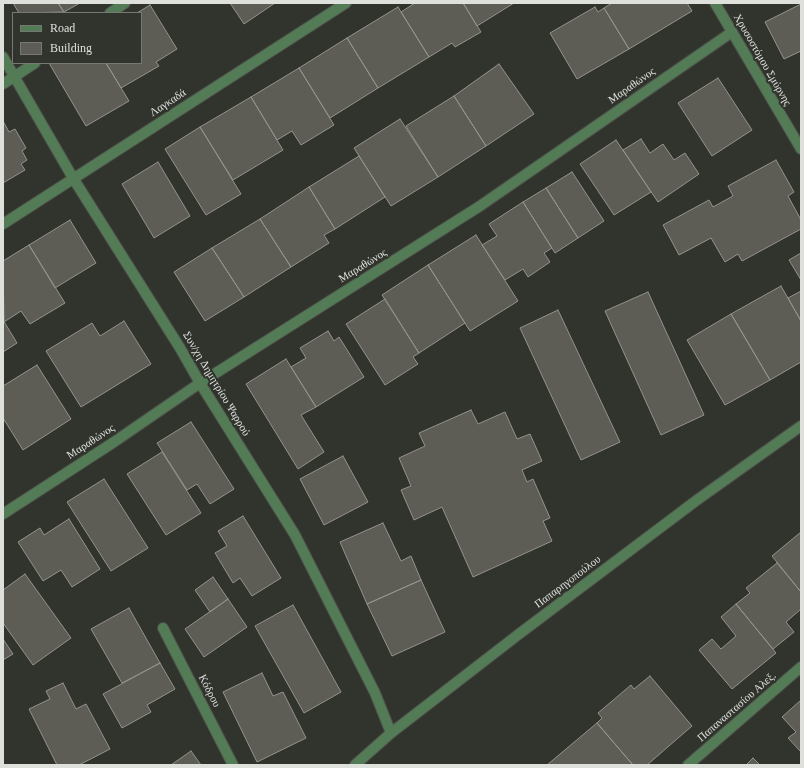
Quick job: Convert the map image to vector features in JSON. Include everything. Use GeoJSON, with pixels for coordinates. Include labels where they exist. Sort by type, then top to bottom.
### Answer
{"type":"FeatureCollection","features":[{"type":"Feature","properties":{"kind":"street"},"geometry":{"type":"LineString","coordinates":[[112,12],[125,3]]}},
{"type":"Feature","properties":{"kind":"street","name":"Λαγκαδά"},"geometry":{"type":"LineString","coordinates":[[3,224],[346,3]]}},
{"type":"Feature","properties":{"kind":"street","name":"Χρυσοστόμου Σμύρνης"},"geometry":{"type":"LineString","coordinates":[[715,3],[801,149]]}},
{"type":"Feature","properties":{"kind":"street","name":"Μαραθώνος"},"geometry":{"type":"LineString","coordinates":[[3,514],[114,442],[200,383],[480,206],[732,32]]}},
{"type":"Feature","properties":{"kind":"street","name":"Συν/χη Δημητρίου Ψαρρού"},"geometry":{"type":"LineString","coordinates":[[3,57],[73,178],[180,348],[200,383],[295,536],[375,693],[391,733]]}},
{"type":"Feature","properties":{"kind":"street"},"geometry":{"type":"LineString","coordinates":[[3,84],[34,64]]}},
{"type":"Feature","properties":{"kind":"street","name":"Παπαρηγοπούλου"},"geometry":{"type":"LineString","coordinates":[[355,765],[391,733],[519,634],[661,527],[801,426]]}},
{"type":"Feature","properties":{"kind":"street","name":"Κόδρου"},"geometry":{"type":"LineString","coordinates":[[163,628],[233,765]]}},
{"type":"Feature","properties":{"kind":"street","name":"Παπαναστασίου Αλεξ."},"geometry":{"type":"LineString","coordinates":[[688,765],[801,667]]}},
{"type":"Feature","properties":{"kind":"building"},"geometry":{"type":"Polygon","coordinates":[[[13,3],[58,3],[64,12],[18,12],[13,3]]]}},
{"type":"Feature","properties":{"kind":"building"},"geometry":{"type":"Polygon","coordinates":[[[58,3],[80,3],[64,12],[58,3]]]}},
{"type":"Feature","properties":{"kind":"building"},"geometry":{"type":"Polygon","coordinates":[[[230,3],[275,3],[244,24],[230,3]]]}},
{"type":"Feature","properties":{"kind":"building"},"geometry":{"type":"Polygon","coordinates":[[[415,3],[463,3],[481,32],[455,47],[452,43],[429,57],[401,12],[415,3]]]}},
{"type":"Feature","properties":{"kind":"building"},"geometry":{"type":"Polygon","coordinates":[[[463,3],[514,3],[477,26],[463,3]]]}},
{"type":"Feature","properties":{"kind":"building"},"geometry":{"type":"Polygon","coordinates":[[[612,3],[687,3],[692,11],[629,49],[604,8],[612,3]]]}},
{"type":"Feature","properties":{"kind":"building"},"geometry":{"type":"Polygon","coordinates":[[[801,4],[801,51],[784,59],[765,22],[801,4]]]}},
{"type":"Feature","properties":{"kind":"building"},"geometry":{"type":"Polygon","coordinates":[[[150,5],[177,49],[156,62],[159,66],[121,88],[107,64],[142,64],[142,12],[139,12],[150,5]]]}},
{"type":"Feature","properties":{"kind":"building"},"geometry":{"type":"Polygon","coordinates":[[[398,7],[429,57],[378,88],[347,38],[398,7]]]}},
{"type":"Feature","properties":{"kind":"building"},"geometry":{"type":"Polygon","coordinates":[[[595,7],[598,12],[604,8],[629,49],[577,79],[550,33],[595,7]]]}},
{"type":"Feature","properties":{"kind":"building"},"geometry":{"type":"Polygon","coordinates":[[[347,38],[378,88],[330,118],[299,68],[347,38]]]}},
{"type":"Feature","properties":{"kind":"building"},"geometry":{"type":"Polygon","coordinates":[[[50,64],[107,64],[129,101],[86,126],[50,64]]]}},
{"type":"Feature","properties":{"kind":"building"},"geometry":{"type":"Polygon","coordinates":[[[499,64],[534,114],[486,146],[454,96],[499,64]]]}},
{"type":"Feature","properties":{"kind":"building"},"geometry":{"type":"Polygon","coordinates":[[[299,68],[334,125],[301,145],[292,131],[277,140],[251,97],[299,68]]]}},
{"type":"Feature","properties":{"kind":"building"},"geometry":{"type":"Polygon","coordinates":[[[718,78],[752,130],[712,156],[678,103],[718,78]]]}},
{"type":"Feature","properties":{"kind":"building"},"geometry":{"type":"Polygon","coordinates":[[[454,96],[486,146],[438,177],[406,126],[454,96]]]}},
{"type":"Feature","properties":{"kind":"building"},"geometry":{"type":"Polygon","coordinates":[[[251,97],[283,150],[233,180],[200,127],[251,97]]]}},
{"type":"Feature","properties":{"kind":"building"},"geometry":{"type":"Polygon","coordinates":[[[400,119],[438,177],[391,206],[354,148],[400,119]]]}},
{"type":"Feature","properties":{"kind":"building"},"geometry":{"type":"Polygon","coordinates":[[[3,121],[9,132],[15,129],[26,148],[22,151],[27,160],[21,164],[25,170],[3,183],[3,121]]]}},
{"type":"Feature","properties":{"kind":"building"},"geometry":{"type":"Polygon","coordinates":[[[200,127],[241,194],[206,215],[165,149],[200,127]]]}},
{"type":"Feature","properties":{"kind":"building"},"geometry":{"type":"Polygon","coordinates":[[[641,139],[650,153],[663,144],[674,160],[685,153],[699,174],[658,202],[623,150],[641,139]]]}},
{"type":"Feature","properties":{"kind":"building"},"geometry":{"type":"Polygon","coordinates":[[[616,140],[651,192],[614,215],[580,164],[616,140]]]}},
{"type":"Feature","properties":{"kind":"building"},"geometry":{"type":"Polygon","coordinates":[[[359,156],[385,197],[335,229],[309,187],[359,156]]]}},
{"type":"Feature","properties":{"kind":"building"},"geometry":{"type":"Polygon","coordinates":[[[776,160],[794,192],[788,196],[801,220],[801,229],[742,261],[738,254],[725,262],[711,238],[679,255],[663,225],[709,200],[713,207],[733,196],[728,186],[776,160]]]}},
{"type":"Feature","properties":{"kind":"building"},"geometry":{"type":"Polygon","coordinates":[[[158,162],[190,216],[154,238],[122,184],[158,162]]]}},
{"type":"Feature","properties":{"kind":"building"},"geometry":{"type":"Polygon","coordinates":[[[572,172],[604,221],[578,238],[546,188],[572,172]]]}},
{"type":"Feature","properties":{"kind":"building"},"geometry":{"type":"Polygon","coordinates":[[[309,187],[335,229],[324,235],[329,243],[291,267],[260,219],[309,187]]]}},
{"type":"Feature","properties":{"kind":"building"},"geometry":{"type":"Polygon","coordinates":[[[546,188],[578,238],[555,253],[523,202],[546,188]]]}},
{"type":"Feature","properties":{"kind":"building"},"geometry":{"type":"Polygon","coordinates":[[[523,202],[552,248],[544,253],[550,262],[528,277],[523,269],[505,280],[482,245],[497,236],[489,224],[523,202]]]}},
{"type":"Feature","properties":{"kind":"building"},"geometry":{"type":"Polygon","coordinates":[[[260,219],[291,267],[244,297],[212,248],[260,219]]]}},
{"type":"Feature","properties":{"kind":"building"},"geometry":{"type":"Polygon","coordinates":[[[70,220],[96,263],[55,288],[29,245],[70,220]]]}},
{"type":"Feature","properties":{"kind":"building"},"geometry":{"type":"Polygon","coordinates":[[[476,235],[518,301],[470,331],[428,265],[476,235]]]}},
{"type":"Feature","properties":{"kind":"building"},"geometry":{"type":"Polygon","coordinates":[[[29,245],[65,303],[30,324],[21,311],[4,322],[3,261],[29,245]]]}},
{"type":"Feature","properties":{"kind":"building"},"geometry":{"type":"Polygon","coordinates":[[[212,248],[244,297],[205,321],[174,272],[212,248]]]}},
{"type":"Feature","properties":{"kind":"building"},"geometry":{"type":"Polygon","coordinates":[[[801,253],[801,280],[789,260],[801,253]]]}},
{"type":"Feature","properties":{"kind":"building"},"geometry":{"type":"Polygon","coordinates":[[[428,265],[465,323],[419,353],[382,295],[428,265]]]}},
{"type":"Feature","properties":{"kind":"building"},"geometry":{"type":"Polygon","coordinates":[[[781,286],[801,321],[801,362],[770,380],[731,314],[781,286]]]}},
{"type":"Feature","properties":{"kind":"building"},"geometry":{"type":"Polygon","coordinates":[[[801,291],[801,321],[788,298],[801,291]]]}},
{"type":"Feature","properties":{"kind":"building"},"geometry":{"type":"Polygon","coordinates":[[[648,292],[704,415],[661,435],[605,311],[648,292]]]}},
{"type":"Feature","properties":{"kind":"building"},"geometry":{"type":"Polygon","coordinates":[[[385,299],[419,353],[413,357],[418,364],[385,385],[346,324],[385,299]]]}},
{"type":"Feature","properties":{"kind":"building"},"geometry":{"type":"Polygon","coordinates":[[[558,310],[620,442],[581,460],[520,328],[558,310]]]}},
{"type":"Feature","properties":{"kind":"building"},"geometry":{"type":"Polygon","coordinates":[[[731,314],[770,380],[725,405],[687,340],[731,314]]]}},
{"type":"Feature","properties":{"kind":"building"},"geometry":{"type":"Polygon","coordinates":[[[3,320],[17,343],[3,352],[3,320]]]}},
{"type":"Feature","properties":{"kind":"building"},"geometry":{"type":"Polygon","coordinates":[[[124,321],[151,364],[81,407],[46,351],[92,323],[100,336],[124,321]]]}},
{"type":"Feature","properties":{"kind":"building"},"geometry":{"type":"Polygon","coordinates":[[[328,331],[334,341],[339,337],[364,377],[316,407],[291,367],[306,358],[300,348],[328,331]]]}},
{"type":"Feature","properties":{"kind":"building"},"geometry":{"type":"Polygon","coordinates":[[[286,359],[316,407],[301,415],[324,452],[298,469],[246,384],[286,359]]]}},
{"type":"Feature","properties":{"kind":"building"},"geometry":{"type":"Polygon","coordinates":[[[37,365],[71,419],[23,450],[3,418],[3,386],[37,365]]]}},
{"type":"Feature","properties":{"kind":"building"},"geometry":{"type":"Polygon","coordinates":[[[471,410],[478,424],[505,412],[517,439],[530,434],[542,461],[522,470],[527,482],[533,479],[550,518],[543,521],[552,541],[473,577],[442,507],[414,520],[401,490],[411,486],[399,458],[425,446],[419,433],[471,410]]]}},
{"type":"Feature","properties":{"kind":"building"},"geometry":{"type":"Polygon","coordinates":[[[191,422],[234,489],[210,504],[197,484],[187,490],[157,443],[191,422]]]}},
{"type":"Feature","properties":{"kind":"building"},"geometry":{"type":"Polygon","coordinates":[[[162,452],[201,513],[166,535],[127,474],[162,452]]]}},
{"type":"Feature","properties":{"kind":"building"},"geometry":{"type":"Polygon","coordinates":[[[343,456],[368,502],[324,525],[300,479],[343,456]]]}},
{"type":"Feature","properties":{"kind":"building"},"geometry":{"type":"Polygon","coordinates":[[[104,479],[148,548],[111,571],[67,502],[104,479]]]}},
{"type":"Feature","properties":{"kind":"building"},"geometry":{"type":"Polygon","coordinates":[[[243,516],[281,578],[252,596],[240,578],[233,583],[215,553],[227,546],[218,531],[243,516]]]}},
{"type":"Feature","properties":{"kind":"building"},"geometry":{"type":"Polygon","coordinates":[[[69,519],[100,569],[72,587],[61,570],[43,581],[18,542],[40,528],[44,535],[69,519]]]}},
{"type":"Feature","properties":{"kind":"building"},"geometry":{"type":"Polygon","coordinates":[[[383,523],[401,561],[411,556],[421,580],[367,604],[340,542],[383,523]]]}},
{"type":"Feature","properties":{"kind":"building"},"geometry":{"type":"Polygon","coordinates":[[[801,532],[801,592],[772,556],[801,532]]]}},
{"type":"Feature","properties":{"kind":"building"},"geometry":{"type":"Polygon","coordinates":[[[777,563],[801,592],[801,609],[786,622],[794,632],[773,649],[736,604],[750,593],[746,588],[777,563]]]}},
{"type":"Feature","properties":{"kind":"building"},"geometry":{"type":"Polygon","coordinates":[[[25,574],[71,638],[33,665],[3,623],[3,590],[25,574]]]}},
{"type":"Feature","properties":{"kind":"building"},"geometry":{"type":"Polygon","coordinates":[[[213,577],[228,599],[210,612],[195,590],[213,577]]]}},
{"type":"Feature","properties":{"kind":"building"},"geometry":{"type":"Polygon","coordinates":[[[421,580],[445,632],[392,656],[367,604],[421,580]]]}},
{"type":"Feature","properties":{"kind":"building"},"geometry":{"type":"Polygon","coordinates":[[[228,599],[247,627],[204,657],[185,629],[228,599]]]}},
{"type":"Feature","properties":{"kind":"building"},"geometry":{"type":"Polygon","coordinates":[[[736,604],[776,653],[732,689],[699,650],[712,639],[721,649],[736,636],[721,617],[736,604]]]}},
{"type":"Feature","properties":{"kind":"building"},"geometry":{"type":"Polygon","coordinates":[[[293,605],[341,692],[304,713],[255,626],[293,605]]]}},
{"type":"Feature","properties":{"kind":"building"},"geometry":{"type":"Polygon","coordinates":[[[129,608],[160,663],[122,683],[91,629],[129,608]]]}},
{"type":"Feature","properties":{"kind":"building"},"geometry":{"type":"Polygon","coordinates":[[[3,639],[13,654],[3,660],[3,639]]]}},
{"type":"Feature","properties":{"kind":"building"},"geometry":{"type":"Polygon","coordinates":[[[160,663],[175,689],[147,705],[151,712],[122,728],[103,694],[160,663]]]}},
{"type":"Feature","properties":{"kind":"building"},"geometry":{"type":"Polygon","coordinates":[[[262,673],[273,696],[283,692],[306,738],[257,762],[223,692],[262,673]]]}},
{"type":"Feature","properties":{"kind":"building"},"geometry":{"type":"Polygon","coordinates":[[[650,676],[692,726],[647,765],[633,765],[597,723],[602,718],[598,713],[631,685],[634,689],[650,676]]]}},
{"type":"Feature","properties":{"kind":"building"},"geometry":{"type":"Polygon","coordinates":[[[63,683],[76,709],[86,704],[110,749],[79,765],[57,765],[29,709],[50,699],[46,691],[63,683]]]}},
{"type":"Feature","properties":{"kind":"building"},"geometry":{"type":"Polygon","coordinates":[[[801,700],[801,752],[788,738],[796,732],[782,717],[801,700]]]}},
{"type":"Feature","properties":{"kind":"building"},"geometry":{"type":"Polygon","coordinates":[[[597,723],[633,765],[547,765],[597,723]]]}},
{"type":"Feature","properties":{"kind":"building"},"geometry":{"type":"Polygon","coordinates":[[[191,751],[201,765],[171,765],[191,751]]]}},
{"type":"Feature","properties":{"kind":"building"},"geometry":{"type":"Polygon","coordinates":[[[753,758],[760,765],[746,765],[753,758]]]}}]}
